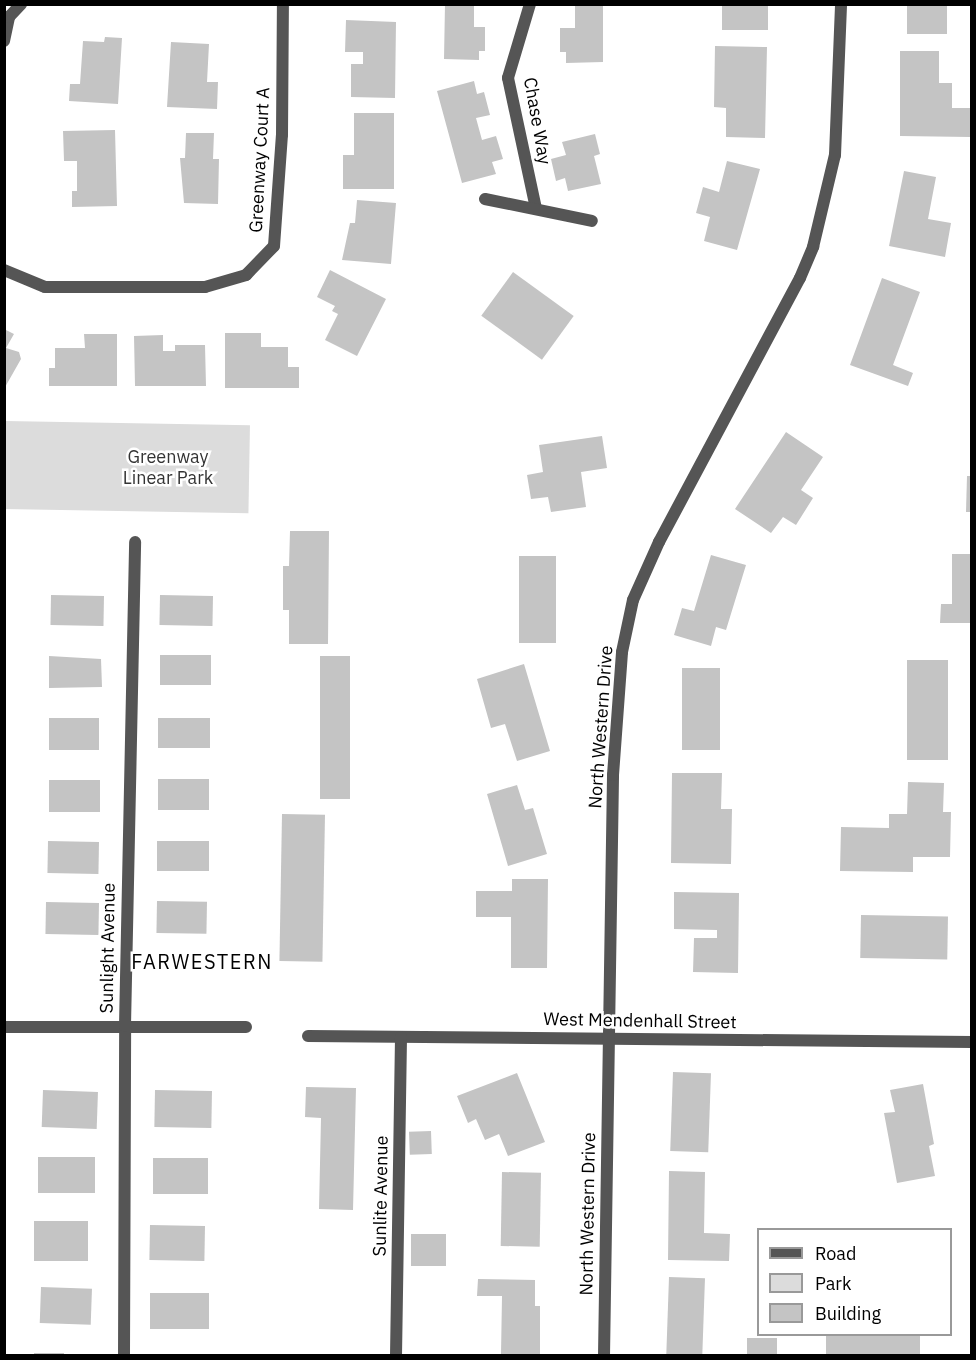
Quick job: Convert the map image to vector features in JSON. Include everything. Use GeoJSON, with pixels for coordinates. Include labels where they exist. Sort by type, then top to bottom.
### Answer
{"type":"FeatureCollection","features":[{"type":"Feature","properties":{"kind":"street"},"geometry":{"type":"LineString","coordinates":[[4,41],[9,17],[21,4]]}},
{"type":"Feature","properties":{"kind":"street","name":"Greenway Court A"},"geometry":{"type":"LineString","coordinates":[[4,270],[45,287],[205,287],[246,275],[274,246],[282,135],[283,4]]}},
{"type":"Feature","properties":{"kind":"street","name":"Chase Way"},"geometry":{"type":"LineString","coordinates":[[530,4],[508,78],[536,209]]}},
{"type":"Feature","properties":{"kind":"street","name":"North Western Drive"},"geometry":{"type":"LineString","coordinates":[[604,1356],[613,775],[622,652],[633,600],[710,440],[754,367],[813,247],[835,155],[841,4]]}},
{"type":"Feature","properties":{"kind":"street"},"geometry":{"type":"LineString","coordinates":[[486,199],[592,221]]}},
{"type":"Feature","properties":{"kind":"street","name":"Sunlight Avenue"},"geometry":{"type":"LineString","coordinates":[[124,1356],[125,1026],[135,542]]}},
{"type":"Feature","properties":{"kind":"street"},"geometry":{"type":"LineString","coordinates":[[4,1027],[246,1026]]}},
{"type":"Feature","properties":{"kind":"street","name":"West Mendenhall Street"},"geometry":{"type":"LineString","coordinates":[[308,1036],[972,1042]]}},
{"type":"Feature","properties":{"kind":"street","name":"Sunlite Avenue"},"geometry":{"type":"LineString","coordinates":[[396,1356],[401,1037]]}},
{"type":"Feature","properties":{"kind":"green space","name":"Greenway Linear Park"},"geometry":{"type":"Polygon","coordinates":[[[5,421],[250,425],[248,513],[4,509],[5,421]]]}},
{"type":"Feature","properties":{"kind":"building"},"geometry":{"type":"Polygon","coordinates":[[[445,4],[474,4],[474,27],[485,27],[485,51],[479,51],[479,60],[444,59],[445,4]]]}},
{"type":"Feature","properties":{"kind":"building"},"geometry":{"type":"Polygon","coordinates":[[[575,4],[603,4],[603,62],[566,63],[566,52],[560,52],[560,28],[575,28],[575,4]]]}},
{"type":"Feature","properties":{"kind":"building"},"geometry":{"type":"Polygon","coordinates":[[[722,4],[768,4],[768,30],[722,30],[722,4]]]}},
{"type":"Feature","properties":{"kind":"building"},"geometry":{"type":"Polygon","coordinates":[[[907,4],[947,4],[947,34],[907,34],[907,4]]]}},
{"type":"Feature","properties":{"kind":"building"},"geometry":{"type":"Polygon","coordinates":[[[346,20],[396,22],[395,98],[351,97],[351,64],[363,64],[363,52],[345,52],[346,20]]]}},
{"type":"Feature","properties":{"kind":"building"},"geometry":{"type":"Polygon","coordinates":[[[105,37],[122,38],[118,104],[69,101],[70,84],[80,84],[83,41],[104,42],[105,37]]]}},
{"type":"Feature","properties":{"kind":"building"},"geometry":{"type":"Polygon","coordinates":[[[171,42],[209,44],[207,82],[218,82],[217,109],[167,107],[171,42]]]}},
{"type":"Feature","properties":{"kind":"building"},"geometry":{"type":"Polygon","coordinates":[[[715,46],[767,47],[765,138],[726,137],[726,108],[714,107],[715,46]]]}},
{"type":"Feature","properties":{"kind":"building"},"geometry":{"type":"Polygon","coordinates":[[[900,51],[939,51],[939,83],[952,83],[952,108],[970,108],[970,137],[900,136],[900,51]]]}},
{"type":"Feature","properties":{"kind":"building"},"geometry":{"type":"Polygon","coordinates":[[[474,81],[477,94],[484,92],[490,115],[476,118],[482,140],[496,136],[503,159],[492,162],[496,174],[462,183],[437,91],[474,81]]]}},
{"type":"Feature","properties":{"kind":"building"},"geometry":{"type":"Polygon","coordinates":[[[354,113],[394,113],[394,189],[343,189],[343,155],[354,155],[354,113]]]}},
{"type":"Feature","properties":{"kind":"building"},"geometry":{"type":"Polygon","coordinates":[[[115,130],[117,206],[72,207],[72,191],[77,191],[77,161],[64,161],[63,131],[115,130]]]}},
{"type":"Feature","properties":{"kind":"building"},"geometry":{"type":"Polygon","coordinates":[[[186,133],[214,133],[213,159],[219,159],[218,204],[184,203],[180,158],[185,158],[186,133]]]}},
{"type":"Feature","properties":{"kind":"building"},"geometry":{"type":"Polygon","coordinates":[[[595,134],[600,154],[594,156],[601,184],[568,191],[565,178],[556,181],[551,159],[566,155],[562,142],[595,134]]]}},
{"type":"Feature","properties":{"kind":"building"},"geometry":{"type":"Polygon","coordinates":[[[727,161],[760,169],[737,250],[704,241],[710,217],[696,213],[703,187],[719,192],[727,161]]]}},
{"type":"Feature","properties":{"kind":"building"},"geometry":{"type":"Polygon","coordinates":[[[904,171],[936,177],[928,219],[951,223],[945,257],[889,246],[904,171]]]}},
{"type":"Feature","properties":{"kind":"building"},"geometry":{"type":"Polygon","coordinates":[[[357,200],[396,203],[391,264],[342,260],[350,223],[355,223],[357,200]]]}},
{"type":"Feature","properties":{"kind":"building"},"geometry":{"type":"Polygon","coordinates":[[[330,270],[386,299],[357,356],[325,340],[338,314],[332,311],[335,306],[317,297],[330,270]]]}},
{"type":"Feature","properties":{"kind":"building"},"geometry":{"type":"Polygon","coordinates":[[[513,272],[574,316],[542,360],[481,316],[513,272]]]}},
{"type":"Feature","properties":{"kind":"building"},"geometry":{"type":"Polygon","coordinates":[[[882,278],[920,292],[893,365],[913,373],[908,386],[850,365],[882,278]]]}},
{"type":"Feature","properties":{"kind":"building"},"geometry":{"type":"Polygon","coordinates":[[[4,329],[14,334],[6,348],[19,352],[21,359],[4,389],[4,329]]]}},
{"type":"Feature","properties":{"kind":"building"},"geometry":{"type":"Polygon","coordinates":[[[225,333],[261,333],[261,347],[288,347],[288,367],[299,367],[299,388],[225,388],[225,333]]]}},
{"type":"Feature","properties":{"kind":"building"},"geometry":{"type":"Polygon","coordinates":[[[84,334],[117,334],[117,386],[49,386],[49,368],[55,368],[55,348],[85,348],[84,334]]]}},
{"type":"Feature","properties":{"kind":"building"},"geometry":{"type":"Polygon","coordinates":[[[163,335],[163,351],[175,351],[175,345],[205,345],[206,386],[135,386],[134,336],[163,335]]]}},
{"type":"Feature","properties":{"kind":"building"},"geometry":{"type":"Polygon","coordinates":[[[786,432],[823,457],[801,490],[813,498],[796,525],[783,517],[771,533],[735,509],[786,432]]]}},
{"type":"Feature","properties":{"kind":"building"},"geometry":{"type":"Polygon","coordinates":[[[602,436],[607,468],[581,472],[586,507],[551,512],[548,497],[531,499],[527,475],[543,472],[539,445],[602,436]]]}},
{"type":"Feature","properties":{"kind":"building"},"geometry":{"type":"Polygon","coordinates":[[[967,476],[972,476],[972,512],[966,512],[967,476]]]}},
{"type":"Feature","properties":{"kind":"building"},"geometry":{"type":"Polygon","coordinates":[[[290,531],[329,531],[328,644],[289,644],[289,610],[283,610],[283,566],[289,566],[290,531]]]}},
{"type":"Feature","properties":{"kind":"building"},"geometry":{"type":"Polygon","coordinates":[[[952,554],[972,554],[972,623],[940,623],[941,604],[952,604],[952,554]]]}},
{"type":"Feature","properties":{"kind":"building"},"geometry":{"type":"Polygon","coordinates":[[[711,555],[746,565],[726,630],[716,627],[711,646],[674,635],[682,608],[694,611],[711,555]]]}},
{"type":"Feature","properties":{"kind":"building"},"geometry":{"type":"Polygon","coordinates":[[[519,556],[556,556],[556,643],[519,643],[519,556]]]}},
{"type":"Feature","properties":{"kind":"building"},"geometry":{"type":"Polygon","coordinates":[[[51,595],[104,596],[103,626],[50,625],[51,595]]]}},
{"type":"Feature","properties":{"kind":"building"},"geometry":{"type":"Polygon","coordinates":[[[160,595],[213,596],[212,626],[159,625],[160,595]]]}},
{"type":"Feature","properties":{"kind":"building"},"geometry":{"type":"Polygon","coordinates":[[[160,655],[211,655],[211,685],[160,685],[160,655]]]}},
{"type":"Feature","properties":{"kind":"building"},"geometry":{"type":"Polygon","coordinates":[[[49,656],[101,659],[102,687],[49,688],[49,656]]]}},
{"type":"Feature","properties":{"kind":"building"},"geometry":{"type":"Polygon","coordinates":[[[320,656],[350,656],[350,799],[320,799],[320,656]]]}},
{"type":"Feature","properties":{"kind":"building"},"geometry":{"type":"Polygon","coordinates":[[[907,660],[948,660],[948,760],[907,760],[907,660]]]}},
{"type":"Feature","properties":{"kind":"building"},"geometry":{"type":"Polygon","coordinates":[[[524,664],[550,751],[517,761],[505,724],[491,728],[477,679],[524,664]]]}},
{"type":"Feature","properties":{"kind":"building"},"geometry":{"type":"Polygon","coordinates":[[[682,668],[720,668],[720,750],[682,750],[682,668]]]}},
{"type":"Feature","properties":{"kind":"building"},"geometry":{"type":"Polygon","coordinates":[[[49,718],[99,718],[99,750],[49,750],[49,718]]]}},
{"type":"Feature","properties":{"kind":"building"},"geometry":{"type":"Polygon","coordinates":[[[158,718],[210,718],[210,748],[158,748],[158,718]]]}},
{"type":"Feature","properties":{"kind":"building"},"geometry":{"type":"Polygon","coordinates":[[[672,773],[722,773],[721,809],[732,809],[731,864],[671,863],[672,773]]]}},
{"type":"Feature","properties":{"kind":"building"},"geometry":{"type":"Polygon","coordinates":[[[158,779],[209,779],[209,810],[158,810],[158,779]]]}},
{"type":"Feature","properties":{"kind":"building"},"geometry":{"type":"Polygon","coordinates":[[[49,780],[100,780],[100,812],[49,812],[49,780]]]}},
{"type":"Feature","properties":{"kind":"building"},"geometry":{"type":"Polygon","coordinates":[[[908,782],[944,783],[943,812],[951,812],[950,857],[913,857],[913,872],[840,871],[841,827],[889,828],[889,814],[907,814],[908,782]]]}},
{"type":"Feature","properties":{"kind":"building"},"geometry":{"type":"Polygon","coordinates":[[[517,785],[525,810],[533,808],[547,854],[508,866],[487,794],[517,785]]]}},
{"type":"Feature","properties":{"kind":"building"},"geometry":{"type":"Polygon","coordinates":[[[282,814],[325,815],[322,962],[279,961],[282,814]]]}},
{"type":"Feature","properties":{"kind":"building"},"geometry":{"type":"Polygon","coordinates":[[[48,841],[99,842],[98,874],[47,873],[48,841]]]}},
{"type":"Feature","properties":{"kind":"building"},"geometry":{"type":"Polygon","coordinates":[[[157,841],[209,841],[209,871],[157,871],[157,841]]]}},
{"type":"Feature","properties":{"kind":"building"},"geometry":{"type":"Polygon","coordinates":[[[512,879],[548,879],[547,968],[511,968],[511,917],[476,917],[476,891],[512,891],[512,879]]]}},
{"type":"Feature","properties":{"kind":"building"},"geometry":{"type":"Polygon","coordinates":[[[674,892],[739,893],[738,973],[693,972],[694,938],[717,938],[717,930],[674,929],[674,892]]]}},
{"type":"Feature","properties":{"kind":"building"},"geometry":{"type":"Polygon","coordinates":[[[157,901],[207,902],[206,934],[156,933],[157,901]]]}},
{"type":"Feature","properties":{"kind":"building"},"geometry":{"type":"Polygon","coordinates":[[[46,902],[99,903],[98,935],[45,934],[46,902]]]}},
{"type":"Feature","properties":{"kind":"building"},"geometry":{"type":"Polygon","coordinates":[[[861,915],[948,917],[947,960],[860,958],[861,915]]]}},
{"type":"Feature","properties":{"kind":"building"},"geometry":{"type":"Polygon","coordinates":[[[673,1072],[711,1073],[708,1152],[670,1151],[673,1072]]]}},
{"type":"Feature","properties":{"kind":"building"},"geometry":{"type":"Polygon","coordinates":[[[517,1073],[545,1142],[508,1156],[499,1134],[485,1140],[476,1119],[468,1123],[457,1096],[517,1073]]]}},
{"type":"Feature","properties":{"kind":"building"},"geometry":{"type":"Polygon","coordinates":[[[923,1084],[934,1144],[929,1146],[935,1176],[897,1183],[884,1113],[895,1112],[890,1090],[923,1084]]]}},
{"type":"Feature","properties":{"kind":"building"},"geometry":{"type":"Polygon","coordinates":[[[306,1087],[356,1088],[353,1210],[319,1209],[321,1118],[305,1117],[306,1087]]]}},
{"type":"Feature","properties":{"kind":"building"},"geometry":{"type":"Polygon","coordinates":[[[43,1090],[98,1092],[97,1129],[42,1127],[43,1090]]]}},
{"type":"Feature","properties":{"kind":"building"},"geometry":{"type":"Polygon","coordinates":[[[155,1090],[212,1091],[211,1128],[154,1127],[155,1090]]]}},
{"type":"Feature","properties":{"kind":"building"},"geometry":{"type":"Polygon","coordinates":[[[431,1131],[432,1154],[410,1155],[409,1132],[431,1131]]]}},
{"type":"Feature","properties":{"kind":"building"},"geometry":{"type":"Polygon","coordinates":[[[38,1157],[95,1157],[95,1193],[38,1193],[38,1157]]]}},
{"type":"Feature","properties":{"kind":"building"},"geometry":{"type":"Polygon","coordinates":[[[153,1158],[208,1158],[208,1194],[153,1194],[153,1158]]]}},
{"type":"Feature","properties":{"kind":"building"},"geometry":{"type":"Polygon","coordinates":[[[669,1171],[705,1172],[704,1233],[730,1234],[729,1261],[668,1260],[669,1171]]]}},
{"type":"Feature","properties":{"kind":"building"},"geometry":{"type":"Polygon","coordinates":[[[502,1172],[541,1173],[540,1247],[501,1246],[502,1172]]]}},
{"type":"Feature","properties":{"kind":"building"},"geometry":{"type":"Polygon","coordinates":[[[34,1221],[88,1221],[88,1261],[34,1261],[34,1221]]]}},
{"type":"Feature","properties":{"kind":"building"},"geometry":{"type":"Polygon","coordinates":[[[150,1225],[205,1226],[204,1261],[149,1260],[150,1225]]]}},
{"type":"Feature","properties":{"kind":"building"},"geometry":{"type":"Polygon","coordinates":[[[411,1234],[446,1234],[446,1266],[411,1266],[411,1234]]]}},
{"type":"Feature","properties":{"kind":"building"},"geometry":{"type":"Polygon","coordinates":[[[669,1277],[705,1278],[702,1356],[666,1356],[669,1277]]]}},
{"type":"Feature","properties":{"kind":"building"},"geometry":{"type":"Polygon","coordinates":[[[478,1279],[535,1280],[535,1306],[540,1306],[540,1355],[501,1354],[502,1296],[477,1296],[478,1279]]]}},
{"type":"Feature","properties":{"kind":"building"},"geometry":{"type":"Polygon","coordinates":[[[41,1287],[92,1289],[91,1325],[40,1323],[41,1287]]]}},
{"type":"Feature","properties":{"kind":"building"},"geometry":{"type":"Polygon","coordinates":[[[150,1293],[209,1293],[209,1329],[150,1329],[150,1293]]]}},
{"type":"Feature","properties":{"kind":"building"},"geometry":{"type":"Polygon","coordinates":[[[826,1336],[920,1336],[920,1356],[826,1356],[826,1336]]]}},
{"type":"Feature","properties":{"kind":"building"},"geometry":{"type":"Polygon","coordinates":[[[747,1338],[777,1338],[777,1356],[747,1356],[747,1338]]]}},
{"type":"Feature","properties":{"kind":"building"},"geometry":{"type":"Polygon","coordinates":[[[34,1353],[64,1353],[64,1356],[34,1356],[34,1353]]]}},
{"type":"Feature","properties":{"kind":"district","name":"FARWESTERN"},"geometry":{"type":"Point","coordinates":[202,961]}}]}
